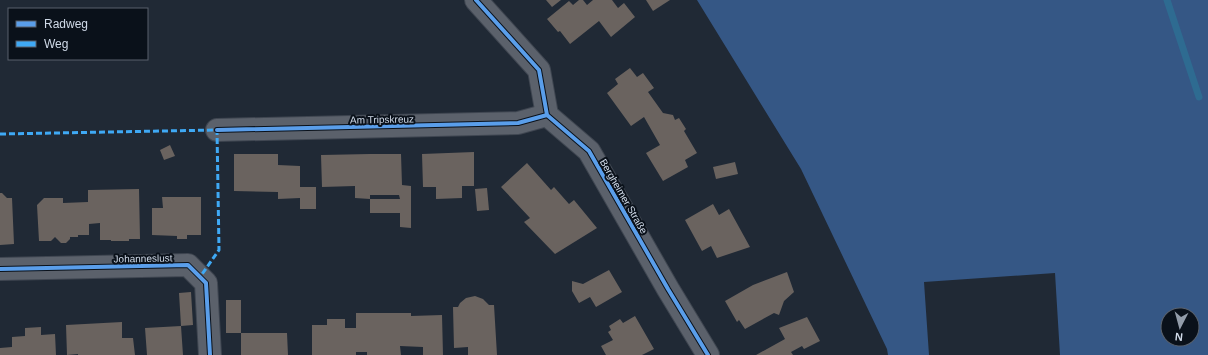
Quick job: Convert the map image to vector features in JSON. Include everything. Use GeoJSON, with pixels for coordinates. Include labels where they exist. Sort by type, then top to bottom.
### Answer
{"type":"FeatureCollection","features":[{"type":"Feature","properties":{"kind":"street"},"geometry":{"type":"LineString","coordinates":[[476,0],[539,70],[547,115]]}},
{"type":"Feature","properties":{"kind":"street","name":"Am Tripskreuz"},"geometry":{"type":"LineString","coordinates":[[217,130],[518,124],[547,115]]}},
{"type":"Feature","properties":{"kind":"street","name":"Bergheimer Straße"},"geometry":{"type":"LineString","coordinates":[[547,115],[589,151],[668,289],[708,355]]}},
{"type":"Feature","properties":{"kind":"street","name":"Johanneslust"},"geometry":{"type":"LineString","coordinates":[[0,269],[188,265],[206,283],[210,355]]}},
{"type":"Feature","properties":{"kind":"shaded area"},"geometry":{"type":"Polygon","coordinates":[[[697,0],[1208,0],[1208,355],[1060,355],[1055,273],[924,282],[929,355],[888,355],[887,349],[801,169],[697,0]]]}},
{"type":"Feature","properties":{"kind":"building"},"geometry":{"type":"Polygon","coordinates":[[[546,0],[561,0],[552,7],[546,0]]]}},
{"type":"Feature","properties":{"kind":"building"},"geometry":{"type":"Polygon","coordinates":[[[579,0],[583,0],[587,5],[593,0],[612,0],[618,8],[624,3],[635,17],[611,37],[599,21],[570,44],[560,31],[558,32],[547,19],[569,1],[573,5],[579,0]]]}},
{"type":"Feature","properties":{"kind":"building"},"geometry":{"type":"Polygon","coordinates":[[[646,0],[670,0],[653,11],[646,0]]]}},
{"type":"Feature","properties":{"kind":"building"},"geometry":{"type":"Polygon","coordinates":[[[630,68],[637,77],[643,73],[654,88],[648,92],[663,113],[673,115],[675,120],[679,118],[686,129],[684,131],[697,153],[685,160],[688,167],[663,181],[646,153],[660,145],[644,117],[631,126],[607,93],[618,84],[615,79],[630,68]]]}},
{"type":"Feature","properties":{"kind":"building"},"geometry":{"type":"Polygon","coordinates":[[[170,145],[175,156],[164,160],[160,150],[170,145]]]}},
{"type":"Feature","properties":{"kind":"building"},"geometry":{"type":"Polygon","coordinates":[[[474,152],[474,186],[462,186],[462,198],[436,199],[436,187],[423,187],[422,154],[474,152]]]}},
{"type":"Feature","properties":{"kind":"building"},"geometry":{"type":"Polygon","coordinates":[[[234,154],[278,154],[278,165],[300,166],[300,187],[316,187],[316,209],[300,209],[300,198],[278,199],[278,192],[234,191],[234,154]]]}},
{"type":"Feature","properties":{"kind":"building"},"geometry":{"type":"Polygon","coordinates":[[[401,154],[402,185],[411,186],[411,228],[400,227],[400,213],[370,213],[370,199],[355,198],[355,186],[322,187],[321,155],[401,154]],[[370,195],[370,199],[400,199],[399,195],[370,195]]]}},
{"type":"Feature","properties":{"kind":"building"},"geometry":{"type":"Polygon","coordinates":[[[735,162],[738,174],[716,179],[713,167],[735,162]]]}},
{"type":"Feature","properties":{"kind":"building"},"geometry":{"type":"Polygon","coordinates":[[[527,163],[551,190],[554,187],[569,204],[574,200],[597,228],[555,254],[524,222],[530,218],[501,187],[527,163]]]}},
{"type":"Feature","properties":{"kind":"building"},"geometry":{"type":"Polygon","coordinates":[[[487,188],[489,210],[477,211],[475,189],[487,188]]]}},
{"type":"Feature","properties":{"kind":"building"},"geometry":{"type":"Polygon","coordinates":[[[139,189],[140,239],[129,239],[129,241],[100,240],[100,223],[89,224],[89,235],[70,237],[66,243],[61,243],[55,237],[51,241],[39,241],[37,205],[44,198],[63,198],[63,203],[88,202],[88,190],[139,189]]]}},
{"type":"Feature","properties":{"kind":"building"},"geometry":{"type":"Polygon","coordinates":[[[0,193],[7,198],[12,198],[14,244],[0,245],[0,193]]]}},
{"type":"Feature","properties":{"kind":"building"},"geometry":{"type":"Polygon","coordinates":[[[162,197],[201,197],[201,235],[187,235],[187,239],[177,239],[177,236],[152,235],[152,208],[163,208],[162,197]]]}},
{"type":"Feature","properties":{"kind":"building"},"geometry":{"type":"Polygon","coordinates":[[[713,204],[719,215],[729,209],[750,247],[717,258],[711,246],[702,251],[685,220],[713,204]]]}},
{"type":"Feature","properties":{"kind":"building"},"geometry":{"type":"Polygon","coordinates":[[[609,270],[622,292],[596,307],[590,297],[579,303],[572,291],[572,281],[583,284],[609,270]]]}},
{"type":"Feature","properties":{"kind":"building"},"geometry":{"type":"Polygon","coordinates":[[[787,272],[794,292],[784,301],[779,315],[774,313],[745,329],[739,320],[737,322],[725,301],[753,285],[787,272]]]}},
{"type":"Feature","properties":{"kind":"building"},"geometry":{"type":"Polygon","coordinates":[[[191,292],[193,325],[181,326],[179,293],[191,292]]]}},
{"type":"Feature","properties":{"kind":"building"},"geometry":{"type":"Polygon","coordinates":[[[475,296],[483,299],[489,305],[494,305],[497,355],[468,355],[468,347],[454,348],[453,307],[458,307],[466,298],[475,296]]]}},
{"type":"Feature","properties":{"kind":"building"},"geometry":{"type":"Polygon","coordinates":[[[226,300],[241,300],[241,333],[226,333],[226,300]]]}},
{"type":"Feature","properties":{"kind":"building"},"geometry":{"type":"Polygon","coordinates":[[[356,313],[411,313],[411,316],[442,315],[443,355],[423,355],[423,347],[400,346],[401,355],[367,355],[367,352],[356,352],[356,355],[312,355],[312,325],[327,325],[327,319],[345,319],[345,328],[356,328],[356,313]]]}},
{"type":"Feature","properties":{"kind":"building"},"geometry":{"type":"Polygon","coordinates":[[[635,316],[654,349],[642,355],[606,355],[601,346],[613,340],[608,332],[611,330],[609,326],[620,319],[623,323],[635,316]]]}},
{"type":"Feature","properties":{"kind":"building"},"geometry":{"type":"Polygon","coordinates":[[[807,317],[820,341],[804,349],[802,346],[791,352],[793,355],[756,355],[785,339],[779,328],[807,317]]]}},
{"type":"Feature","properties":{"kind":"building"},"geometry":{"type":"Polygon","coordinates":[[[122,322],[122,338],[133,338],[135,355],[67,355],[66,325],[122,322]]]}},
{"type":"Feature","properties":{"kind":"building"},"geometry":{"type":"Polygon","coordinates":[[[181,326],[183,355],[147,355],[145,328],[181,326]]]}},
{"type":"Feature","properties":{"kind":"building"},"geometry":{"type":"Polygon","coordinates":[[[41,327],[41,335],[55,334],[56,355],[0,355],[0,348],[12,347],[12,337],[25,336],[25,328],[41,327]]]}},
{"type":"Feature","properties":{"kind":"building"},"geometry":{"type":"Polygon","coordinates":[[[241,333],[287,333],[288,355],[241,355],[241,333]]]}},
{"type":"Feature","properties":{"kind":"waterway"},"geometry":{"type":"LineString","coordinates":[[1167,0],[1199,97]]}},
{"type":"Feature","properties":{"kind":"marked path"},"geometry":{"type":"LineString","coordinates":[[0,134],[217,130],[219,250],[200,277]]}},
{"type":"Feature","properties":{"kind":"cycle path"},"geometry":{"type":"LineString","coordinates":[[476,0],[539,70],[547,115],[589,151],[668,289],[708,355]]}},
{"type":"Feature","properties":{"kind":"cycle path"},"geometry":{"type":"LineString","coordinates":[[217,130],[518,123],[547,115]]}},
{"type":"Feature","properties":{"kind":"cycle path"},"geometry":{"type":"LineString","coordinates":[[0,269],[188,265],[206,283],[210,355]]}}]}
